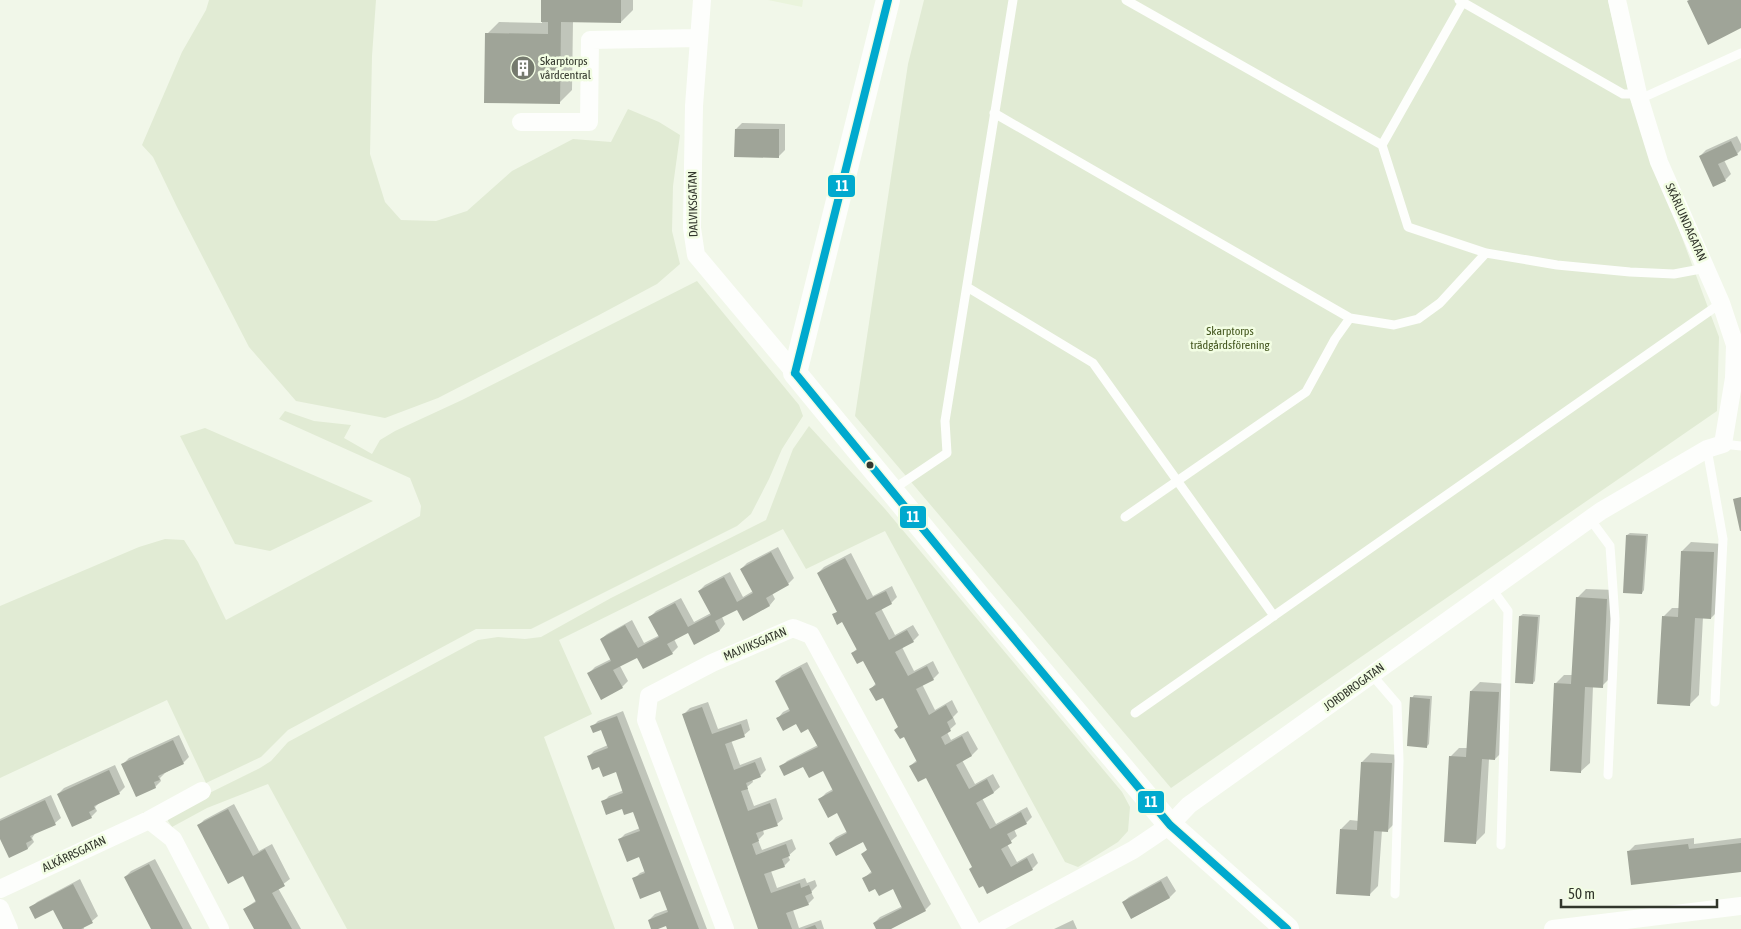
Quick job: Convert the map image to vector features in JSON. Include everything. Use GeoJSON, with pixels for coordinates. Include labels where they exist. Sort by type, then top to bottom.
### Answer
{"type":"FeatureCollection","features":[{"type":"Feature","properties":{"kind":"street","name":"DALVIKSGATAN"},"geometry":{"type":"LineString","coordinates":[[702,0],[694,106],[692,228],[696,255],[1170,825],[1287,929]]}},
{"type":"Feature","properties":{"kind":"street"},"geometry":{"type":"LineString","coordinates":[[796,373],[888,0]]}},
{"type":"Feature","properties":{"kind":"street","name":"SKÄRLUNDAGATAN"},"geometry":{"type":"LineString","coordinates":[[1617,0],[1639,97],[1659,162],[1721,303],[1736,331],[1734,378],[1715,447]]}},
{"type":"Feature","properties":{"kind":"street"},"geometry":{"type":"LineString","coordinates":[[521,122],[589,122],[590,40],[699,38]]}},
{"type":"Feature","properties":{"kind":"street","name":"JORDBROGATAN"},"geometry":{"type":"LineString","coordinates":[[986,929],[1133,850],[1170,825],[1189,805],[1601,511],[1715,447]]}},
{"type":"Feature","properties":{"kind":"street","name":"MAJVIKSGATAN"},"geometry":{"type":"LineString","coordinates":[[725,929],[646,720],[650,696],[712,662],[793,628],[811,635],[972,929]]}},
{"type":"Feature","properties":{"kind":"street","name":"ALKÄRRSGATAN"},"geometry":{"type":"LineString","coordinates":[[0,889],[149,820],[202,791]]}},
{"type":"Feature","properties":{"kind":"street"},"geometry":{"type":"LineString","coordinates":[[149,820],[173,839],[220,929]]}},
{"type":"Feature","properties":{"kind":"street"},"geometry":{"type":"LineString","coordinates":[[1553,929],[1741,906]]}},
{"type":"Feature","properties":{"kind":"street"},"geometry":{"type":"LineString","coordinates":[[0,908],[9,929]]}},
{"type":"Feature","properties":{"kind":"lane"},"geometry":{"type":"LineString","coordinates":[[892,490],[947,453],[945,421],[1013,0]]}},
{"type":"Feature","properties":{"kind":"lane"},"geometry":{"type":"LineString","coordinates":[[1126,0],[1382,145],[1408,227],[1486,253],[1557,265],[1674,274],[1706,268]]}},
{"type":"Feature","properties":{"kind":"lane"},"geometry":{"type":"LineString","coordinates":[[1382,145],[1462,1],[1624,94],[1639,97],[1741,53]]}},
{"type":"Feature","properties":{"kind":"lane"},"geometry":{"type":"LineString","coordinates":[[994,113],[1350,318],[1394,324],[1418,319],[1440,303],[1486,253]]}},
{"type":"Feature","properties":{"kind":"lane"},"geometry":{"type":"LineString","coordinates":[[967,287],[1093,363],[1274,616]]}},
{"type":"Feature","properties":{"kind":"lane"},"geometry":{"type":"LineString","coordinates":[[1135,713],[1721,303]]}},
{"type":"Feature","properties":{"kind":"lane"},"geometry":{"type":"LineString","coordinates":[[1125,517],[1306,392],[1335,339],[1350,318]]}},
{"type":"Feature","properties":{"kind":"lane"},"geometry":{"type":"LineString","coordinates":[[1715,702],[1723,539],[1715,447],[1741,446]]}},
{"type":"Feature","properties":{"kind":"lane"},"geometry":{"type":"LineString","coordinates":[[1590,519],[1610,546],[1615,620],[1608,775]]}},
{"type":"Feature","properties":{"kind":"lane"},"geometry":{"type":"LineString","coordinates":[[1492,589],[1508,611],[1501,845]]}},
{"type":"Feature","properties":{"kind":"lane"},"geometry":{"type":"LineString","coordinates":[[1372,675],[1397,704],[1399,761],[1395,894]]}},
{"type":"Feature","properties":{"kind":"shaded area"},"geometry":{"type":"Polygon","coordinates":[[[768,0],[803,0],[802,7],[768,0]]]}},
{"type":"Feature","properties":{"kind":"green space"},"geometry":{"type":"Polygon","coordinates":[[[209,0],[376,0],[372,56],[370,154],[385,202],[401,220],[436,221],[467,211],[512,171],[573,139],[611,142],[628,109],[659,122],[680,135],[673,186],[672,231],[680,264],[657,284],[599,315],[438,398],[385,418],[296,401],[249,347],[153,157],[142,145],[182,52],[206,10],[209,0]]]}},
{"type":"Feature","properties":{"kind":"green space","name":"Skarptorps trädgårdsförening"},"geometry":{"type":"Polygon","coordinates":[[[924,0],[1608,0],[1630,98],[1719,337],[1717,411],[1171,788],[855,416],[908,64],[924,0]]]}},
{"type":"Feature","properties":{"kind":"green space"},"geometry":{"type":"Polygon","coordinates":[[[697,281],[799,405],[803,416],[782,449],[751,514],[737,526],[531,629],[476,629],[288,730],[261,757],[206,783],[167,700],[0,778],[0,606],[139,547],[165,539],[184,540],[198,562],[226,620],[420,516],[421,506],[410,478],[279,419],[285,411],[314,421],[351,425],[344,438],[372,454],[380,440],[395,431],[462,400],[697,281]]]}},
{"type":"Feature","properties":{"kind":"green space"},"geometry":{"type":"Polygon","coordinates":[[[809,426],[885,509],[1122,792],[1130,807],[1128,831],[1118,842],[1078,867],[1065,862],[885,531],[806,569],[783,529],[559,640],[592,714],[544,737],[615,929],[347,929],[268,784],[207,808],[172,827],[168,821],[169,813],[271,761],[288,742],[478,640],[498,637],[525,639],[541,637],[611,598],[766,520],[793,449],[809,426]]]}},
{"type":"Feature","properties":{"kind":"green space"},"geometry":{"type":"Polygon","coordinates":[[[205,428],[373,501],[270,551],[235,544],[180,436],[205,428]]]}},
{"type":"Feature","properties":{"kind":"building","name":"Skarptorps vårdcentral"},"geometry":{"type":"Polygon","coordinates":[[[541,0],[621,0],[621,23],[561,22],[560,104],[484,103],[485,33],[548,34],[548,22],[541,22],[541,0]]]}},
{"type":"Feature","properties":{"kind":"building"},"geometry":{"type":"Polygon","coordinates":[[[1741,0],[1741,28],[1708,45],[1687,1],[1741,0]]]}},
{"type":"Feature","properties":{"kind":"building"},"geometry":{"type":"Polygon","coordinates":[[[735,129],[779,129],[779,158],[734,157],[735,129]]]}},
{"type":"Feature","properties":{"kind":"building"},"geometry":{"type":"Polygon","coordinates":[[[1731,141],[1738,155],[1718,164],[1726,181],[1713,187],[1699,156],[1731,141]]]}},
{"type":"Feature","properties":{"kind":"building"},"geometry":{"type":"Polygon","coordinates":[[[1741,497],[1741,531],[1740,531],[1733,499],[1741,497]]]}},
{"type":"Feature","properties":{"kind":"building"},"geometry":{"type":"Polygon","coordinates":[[[1626,535],[1646,536],[1642,594],[1623,593],[1626,535]]]}},
{"type":"Feature","properties":{"kind":"building"},"geometry":{"type":"Polygon","coordinates":[[[1681,551],[1714,552],[1711,619],[1695,618],[1690,706],[1657,704],[1662,616],[1678,617],[1681,551]]]}},
{"type":"Feature","properties":{"kind":"building"},"geometry":{"type":"Polygon","coordinates":[[[771,552],[789,585],[766,598],[770,606],[743,621],[737,610],[715,621],[720,631],[694,645],[688,633],[667,644],[673,654],[643,669],[637,658],[613,670],[623,688],[601,700],[587,673],[611,661],[600,639],[625,625],[638,648],[659,637],[648,617],[675,603],[688,627],[711,615],[698,591],[724,577],[737,602],[753,593],[740,569],[771,552]]]}},
{"type":"Feature","properties":{"kind":"building"},"geometry":{"type":"Polygon","coordinates":[[[845,558],[867,600],[886,591],[892,604],[875,613],[889,640],[907,630],[914,642],[895,652],[908,676],[927,666],[934,680],[916,689],[929,715],[946,705],[953,718],[947,722],[951,731],[941,737],[945,745],[962,736],[972,756],[956,765],[969,789],[987,779],[994,793],[976,803],[990,829],[1021,812],[1027,824],[1007,834],[1012,843],[1001,849],[1011,867],[1027,858],[1033,870],[987,894],[983,886],[979,888],[969,869],[972,867],[926,778],[918,782],[909,766],[917,762],[904,737],[900,739],[894,730],[898,727],[883,698],[876,701],[869,689],[876,685],[863,661],[857,664],[851,653],[857,650],[842,622],[837,625],[832,614],[837,612],[817,573],[845,558]]]}},
{"type":"Feature","properties":{"kind":"building"},"geometry":{"type":"Polygon","coordinates":[[[1576,597],[1607,599],[1603,688],[1585,687],[1581,773],[1550,771],[1554,683],[1571,684],[1576,597]]]}},
{"type":"Feature","properties":{"kind":"building"},"geometry":{"type":"Polygon","coordinates":[[[1519,616],[1538,617],[1533,684],[1515,683],[1519,616]]]}},
{"type":"Feature","properties":{"kind":"building"},"geometry":{"type":"Polygon","coordinates":[[[801,667],[926,911],[891,929],[876,929],[873,923],[902,908],[893,889],[879,896],[875,889],[869,892],[862,878],[872,873],[861,854],[867,850],[863,842],[836,856],[829,843],[847,833],[837,813],[828,818],[818,799],[833,791],[823,771],[809,778],[803,767],[784,776],[779,766],[818,747],[808,729],[801,733],[796,724],[783,731],[776,718],[790,711],[775,681],[801,667]]]}},
{"type":"Feature","properties":{"kind":"building"},"geometry":{"type":"Polygon","coordinates":[[[1470,691],[1499,692],[1495,760],[1482,759],[1476,844],[1444,842],[1449,756],[1466,757],[1470,691]]]}},
{"type":"Feature","properties":{"kind":"building"},"geometry":{"type":"Polygon","coordinates":[[[1410,697],[1430,699],[1427,748],[1407,746],[1410,697]]]}},
{"type":"Feature","properties":{"kind":"building"},"geometry":{"type":"Polygon","coordinates":[[[702,707],[712,734],[741,724],[745,737],[725,744],[734,770],[755,762],[761,777],[746,783],[748,789],[741,791],[748,811],[770,803],[778,826],[756,833],[759,841],[752,844],[756,855],[786,844],[790,856],[782,859],[785,867],[764,874],[771,893],[800,883],[801,888],[809,885],[812,893],[805,896],[809,905],[786,913],[792,929],[758,929],[682,714],[702,707]]]}},
{"type":"Feature","properties":{"kind":"building"},"geometry":{"type":"Polygon","coordinates":[[[617,716],[699,929],[667,929],[666,926],[651,929],[648,920],[668,912],[660,891],[640,899],[632,878],[645,873],[639,857],[627,862],[618,839],[640,831],[633,812],[624,815],[622,809],[606,815],[601,801],[623,793],[616,772],[603,777],[599,767],[592,770],[587,756],[608,748],[601,730],[593,733],[590,726],[617,716]]]}},
{"type":"Feature","properties":{"kind":"building"},"geometry":{"type":"Polygon","coordinates":[[[173,740],[184,764],[158,776],[160,780],[154,782],[156,788],[136,797],[121,764],[173,740]]]}},
{"type":"Feature","properties":{"kind":"building"},"geometry":{"type":"Polygon","coordinates":[[[1361,762],[1392,763],[1388,832],[1374,831],[1370,896],[1336,894],[1340,829],[1357,830],[1361,762]]]}},
{"type":"Feature","properties":{"kind":"building"},"geometry":{"type":"Polygon","coordinates":[[[109,770],[120,794],[94,806],[95,809],[89,812],[92,818],[72,827],[57,794],[109,770]]]}},
{"type":"Feature","properties":{"kind":"building"},"geometry":{"type":"Polygon","coordinates":[[[45,800],[56,825],[30,836],[32,840],[26,843],[28,849],[9,858],[0,839],[0,821],[45,800]]]}},
{"type":"Feature","properties":{"kind":"building"},"geometry":{"type":"Polygon","coordinates":[[[228,809],[253,856],[265,849],[285,886],[272,893],[292,929],[254,929],[243,909],[256,902],[243,876],[228,884],[197,825],[228,809]]]}},
{"type":"Feature","properties":{"kind":"building"},"geometry":{"type":"Polygon","coordinates":[[[1741,843],[1741,872],[1631,885],[1627,851],[1688,844],[1689,849],[1741,843]]]}},
{"type":"Feature","properties":{"kind":"building"},"geometry":{"type":"Polygon","coordinates":[[[149,864],[183,929],[151,929],[124,877],[149,864]]]}},
{"type":"Feature","properties":{"kind":"building"},"geometry":{"type":"Polygon","coordinates":[[[1161,881],[1170,898],[1131,919],[1122,902],[1161,881]]]}},
{"type":"Feature","properties":{"kind":"building"},"geometry":{"type":"Polygon","coordinates":[[[73,884],[93,923],[81,929],[63,929],[53,910],[35,919],[29,907],[73,884]]]}},
{"type":"Feature","properties":{"kind":"building"},"geometry":{"type":"Polygon","coordinates":[[[815,925],[817,929],[804,929],[815,925]]]}},
{"type":"Feature","properties":{"kind":"transit line","name":"11"},"geometry":{"type":"LineString","coordinates":[[795,373],[888,0]]}},
{"type":"Feature","properties":{"kind":"transit line","name":"11"},"geometry":{"type":"LineString","coordinates":[[795,373],[1170,825],[1287,929]]}},
{"type":"Feature","properties":{"kind":"place","name":"Skarptorps vårdcentral"},"geometry":{"type":"Point","coordinates":[523,68]}}]}
